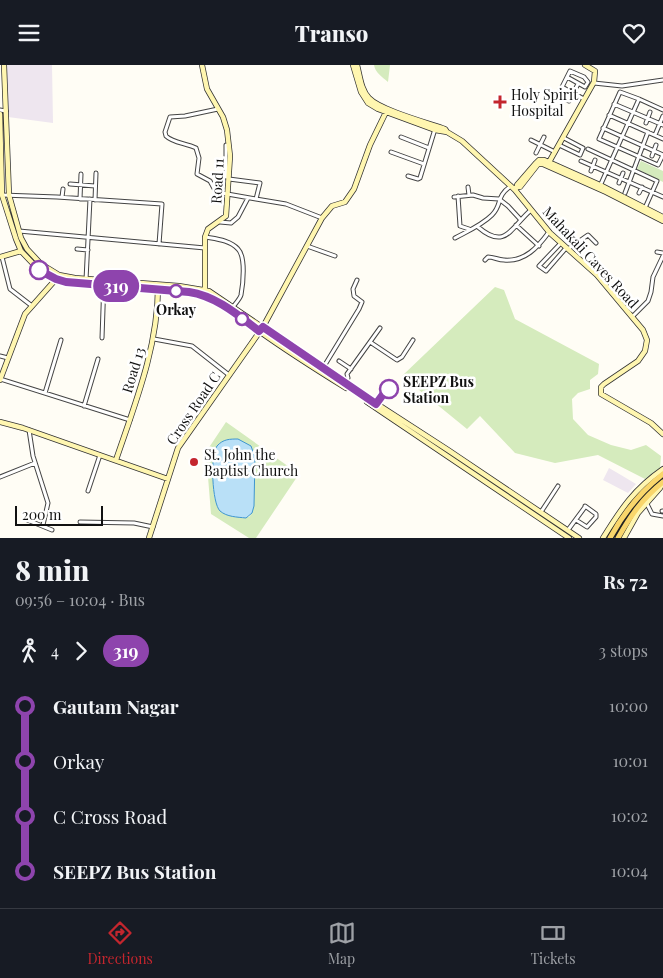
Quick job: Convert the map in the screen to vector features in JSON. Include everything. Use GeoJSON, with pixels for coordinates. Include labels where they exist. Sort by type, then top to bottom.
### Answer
{"type":"FeatureCollection","features":[{"type":"Feature","properties":{"kind":"main road"},"geometry":{"type":"LineString","coordinates":[[4,65],[3,110],[9,195],[27,249],[57,277]]}},
{"type":"Feature","properties":{"kind":"main road","name":"Road 11"},"geometry":{"type":"LineString","coordinates":[[202,65],[207,89],[224,117],[230,156],[226,216],[208,229],[206,237]]}},
{"type":"Feature","properties":{"kind":"main road","name":"Mahakali Caves Road"},"geometry":{"type":"LineString","coordinates":[[353,65],[363,97],[368,103],[386,112],[435,128],[445,129],[462,141],[516,189],[549,232],[597,275],[643,330],[647,340],[645,351],[638,361],[604,384],[601,387],[601,394],[651,423],[663,434]]}},
{"type":"Feature","properties":{"kind":"main road","name":"Mahakali Caves Road"},"geometry":{"type":"LineString","coordinates":[[357,65],[363,89],[368,98],[373,102],[435,128]]}},
{"type":"Feature","properties":{"kind":"main road"},"geometry":{"type":"LineString","coordinates":[[548,164],[561,146],[594,83],[595,71],[585,65]]}},
{"type":"Feature","properties":{"kind":"main road"},"geometry":{"type":"LineString","coordinates":[[322,218],[332,206],[344,201],[354,189],[370,145],[386,112]]}},
{"type":"Feature","properties":{"kind":"main road"},"geometry":{"type":"LineString","coordinates":[[0,114],[1,194],[21,251],[39,270],[57,277],[86,281],[204,292],[232,308],[579,538]]}},
{"type":"Feature","properties":{"kind":"main road"},"geometry":{"type":"LineString","coordinates":[[516,189],[517,185],[538,160],[663,217]]}},
{"type":"Feature","properties":{"kind":"main road"},"geometry":{"type":"LineString","coordinates":[[644,209],[663,221]]}},
{"type":"Feature","properties":{"kind":"main road","name":"Cross Road C"},"geometry":{"type":"LineString","coordinates":[[151,534],[178,448],[261,329],[322,218]]}},
{"type":"Feature","properties":{"kind":"main road"},"geometry":{"type":"LineString","coordinates":[[204,292],[206,237]]}},
{"type":"Feature","properties":{"kind":"main road"},"geometry":{"type":"LineString","coordinates":[[1,257],[21,251]]}},
{"type":"Feature","properties":{"kind":"main road"},"geometry":{"type":"LineString","coordinates":[[0,380],[25,314],[57,277]]}},
{"type":"Feature","properties":{"kind":"main road","name":"Road 13"},"geometry":{"type":"LineString","coordinates":[[116,460],[154,339],[158,288]]}},
{"type":"Feature","properties":{"kind":"main road"},"geometry":{"type":"LineString","coordinates":[[261,329],[447,451],[569,538]]}},
{"type":"Feature","properties":{"kind":"main road"},"geometry":{"type":"LineString","coordinates":[[0,422],[30,430],[168,479]]}},
{"type":"Feature","properties":{"kind":"main road"},"geometry":{"type":"LineString","coordinates":[[603,538],[629,499],[663,469]]}},
{"type":"Feature","properties":{"kind":"main road"},"geometry":{"type":"LineString","coordinates":[[610,538],[630,505],[648,486],[663,474]]}},
{"type":"Feature","properties":{"kind":"main road"},"geometry":{"type":"LineString","coordinates":[[618,538],[635,509],[663,482]]}},
{"type":"Feature","properties":{"kind":"main road"},"geometry":{"type":"LineString","coordinates":[[624,538],[645,501]]}},
{"type":"Feature","properties":{"kind":"street"},"geometry":{"type":"LineString","coordinates":[[567,77],[585,87],[588,82],[584,77],[571,71],[567,77],[558,95],[569,101],[578,84]]}},
{"type":"Feature","properties":{"kind":"street"},"geometry":{"type":"LineString","coordinates":[[594,83],[622,86],[663,80]]}},
{"type":"Feature","properties":{"kind":"street"},"geometry":{"type":"LineString","coordinates":[[562,87],[585,99]]}},
{"type":"Feature","properties":{"kind":"street"},"geometry":{"type":"LineString","coordinates":[[604,128],[663,155],[658,165],[599,139],[614,104],[621,91],[663,110]]}},
{"type":"Feature","properties":{"kind":"street"},"geometry":{"type":"LineString","coordinates":[[599,187],[639,99]]}},
{"type":"Feature","properties":{"kind":"street"},"geometry":{"type":"LineString","coordinates":[[623,107],[626,102]]}},
{"type":"Feature","properties":{"kind":"street"},"geometry":{"type":"LineString","coordinates":[[614,104],[662,124]]}},
{"type":"Feature","properties":{"kind":"street"},"geometry":{"type":"LineString","coordinates":[[185,116],[218,109]]}},
{"type":"Feature","properties":{"kind":"street"},"geometry":{"type":"LineString","coordinates":[[646,123],[650,112]]}},
{"type":"Feature","properties":{"kind":"street"},"geometry":{"type":"LineString","coordinates":[[214,115],[212,113],[186,117],[170,117],[165,132],[166,136],[171,140],[184,142],[196,148],[199,158],[197,174],[211,181],[216,192],[286,204],[322,218]]}},
{"type":"Feature","properties":{"kind":"street"},"geometry":{"type":"LineString","coordinates":[[609,115],[663,139]]}},
{"type":"Feature","properties":{"kind":"street"},"geometry":{"type":"LineString","coordinates":[[619,120],[622,115]]}},
{"type":"Feature","properties":{"kind":"street"},"geometry":{"type":"LineString","coordinates":[[656,135],[662,124],[663,116]]}},
{"type":"Feature","properties":{"kind":"street"},"geometry":{"type":"LineString","coordinates":[[613,132],[616,127]]}},
{"type":"Feature","properties":{"kind":"street"},"geometry":{"type":"LineString","coordinates":[[408,176],[419,179],[435,128]]}},
{"type":"Feature","properties":{"kind":"street"},"geometry":{"type":"LineString","coordinates":[[625,193],[648,132]]}},
{"type":"Feature","properties":{"kind":"street"},"geometry":{"type":"LineString","coordinates":[[401,137],[429,148]]}},
{"type":"Feature","properties":{"kind":"street"},"geometry":{"type":"LineString","coordinates":[[536,153],[544,137]]}},
{"type":"Feature","properties":{"kind":"street"},"geometry":{"type":"LineString","coordinates":[[634,142],[637,137]]}},
{"type":"Feature","properties":{"kind":"street"},"geometry":{"type":"LineString","coordinates":[[561,146],[580,155],[583,148],[565,138]]}},
{"type":"Feature","properties":{"kind":"street"},"geometry":{"type":"LineString","coordinates":[[608,144],[610,138]]}},
{"type":"Feature","properties":{"kind":"street"},"geometry":{"type":"LineString","coordinates":[[531,140],[555,152]]}},
{"type":"Feature","properties":{"kind":"street"},"geometry":{"type":"LineString","coordinates":[[226,145],[227,193]]}},
{"type":"Feature","properties":{"kind":"street"},"geometry":{"type":"LineString","coordinates":[[652,156],[656,145]]}},
{"type":"Feature","properties":{"kind":"street"},"geometry":{"type":"LineString","coordinates":[[598,154],[601,148]]}},
{"type":"Feature","properties":{"kind":"street"},"geometry":{"type":"LineString","coordinates":[[588,149],[658,182],[644,209]]}},
{"type":"Feature","properties":{"kind":"street"},"geometry":{"type":"LineString","coordinates":[[630,154],[632,149]]}},
{"type":"Feature","properties":{"kind":"street"},"geometry":{"type":"LineString","coordinates":[[0,151],[7,151]]}},
{"type":"Feature","properties":{"kind":"street"},"geometry":{"type":"LineString","coordinates":[[391,152],[424,164]]}},
{"type":"Feature","properties":{"kind":"street"},"geometry":{"type":"LineString","coordinates":[[581,161],[653,192],[662,199]]}},
{"type":"Feature","properties":{"kind":"street"},"geometry":{"type":"LineString","coordinates":[[591,171],[595,161]]}},
{"type":"Feature","properties":{"kind":"street"},"geometry":{"type":"LineString","coordinates":[[625,167],[628,161]]}},
{"type":"Feature","properties":{"kind":"street"},"geometry":{"type":"LineString","coordinates":[[86,281],[88,238],[96,173]]}},
{"type":"Feature","properties":{"kind":"street"},"geometry":{"type":"LineString","coordinates":[[619,183],[623,173]]}},
{"type":"Feature","properties":{"kind":"street"},"geometry":{"type":"LineString","coordinates":[[80,199],[81,175]]}},
{"type":"Feature","properties":{"kind":"street"},"geometry":{"type":"LineString","coordinates":[[229,179],[260,183],[256,199]]}},
{"type":"Feature","properties":{"kind":"street"},"geometry":{"type":"LineString","coordinates":[[639,193],[646,183]]}},
{"type":"Feature","properties":{"kind":"street"},"geometry":{"type":"LineString","coordinates":[[70,184],[95,186]]}},
{"type":"Feature","properties":{"kind":"street"},"geometry":{"type":"LineString","coordinates":[[455,238],[478,227],[483,221],[491,217],[496,210],[502,193],[511,186]]}},
{"type":"Feature","properties":{"kind":"street"},"geometry":{"type":"LineString","coordinates":[[468,187],[469,195]]}},
{"type":"Feature","properties":{"kind":"street"},"geometry":{"type":"LineString","coordinates":[[62,197],[63,189]]}},
{"type":"Feature","properties":{"kind":"street"},"geometry":{"type":"LineString","coordinates":[[1,194],[162,204],[159,244]]}},
{"type":"Feature","properties":{"kind":"street"},"geometry":{"type":"LineString","coordinates":[[470,230],[460,226],[456,197],[469,195],[499,199],[520,219]]}},
{"type":"Feature","properties":{"kind":"street"},"geometry":{"type":"LineString","coordinates":[[220,222],[232,223],[238,217],[248,198]]}},
{"type":"Feature","properties":{"kind":"street"},"geometry":{"type":"LineString","coordinates":[[478,227],[495,238],[507,235],[520,219],[531,210]]}},
{"type":"Feature","properties":{"kind":"street"},"geometry":{"type":"LineString","coordinates":[[516,225],[539,246]]}},
{"type":"Feature","properties":{"kind":"street"},"geometry":{"type":"LineString","coordinates":[[20,231],[205,248]]}},
{"type":"Feature","properties":{"kind":"street"},"geometry":{"type":"LineString","coordinates":[[485,260],[488,257],[500,260],[519,259],[536,249],[549,232]]}},
{"type":"Feature","properties":{"kind":"street"},"geometry":{"type":"LineString","coordinates":[[560,243],[539,266],[546,271],[566,249],[588,235],[596,243]]}},
{"type":"Feature","properties":{"kind":"street"},"geometry":{"type":"LineString","coordinates":[[206,237],[226,241],[237,247],[241,252],[244,268],[241,295],[232,308]]}},
{"type":"Feature","properties":{"kind":"street"},"geometry":{"type":"LineString","coordinates":[[306,246],[335,256]]}},
{"type":"Feature","properties":{"kind":"street"},"geometry":{"type":"LineString","coordinates":[[77,249],[88,250]]}},
{"type":"Feature","properties":{"kind":"street"},"geometry":{"type":"LineString","coordinates":[[632,317],[648,301],[653,277],[663,254],[658,252]]}},
{"type":"Feature","properties":{"kind":"street"},"geometry":{"type":"LineString","coordinates":[[1,257],[10,289],[32,307]]}},
{"type":"Feature","properties":{"kind":"street"},"geometry":{"type":"LineString","coordinates":[[322,369],[362,302],[354,296],[353,289],[357,279]]}},
{"type":"Feature","properties":{"kind":"street"},"geometry":{"type":"LineString","coordinates":[[102,338],[104,283]]}},
{"type":"Feature","properties":{"kind":"street"},"geometry":{"type":"LineString","coordinates":[[342,382],[344,375],[347,375],[380,328]]}},
{"type":"Feature","properties":{"kind":"street"},"geometry":{"type":"LineString","coordinates":[[154,339],[192,346],[229,375]]}},
{"type":"Feature","properties":{"kind":"street"},"geometry":{"type":"LineString","coordinates":[[45,393],[62,340]]}},
{"type":"Feature","properties":{"kind":"street"},"geometry":{"type":"LineString","coordinates":[[370,342],[397,360],[402,357],[413,340]]}},
{"type":"Feature","properties":{"kind":"street"},"geometry":{"type":"LineString","coordinates":[[0,356],[8,358]]}},
{"type":"Feature","properties":{"kind":"street"},"geometry":{"type":"LineString","coordinates":[[84,405],[98,359]]}},
{"type":"Feature","properties":{"kind":"street"},"geometry":{"type":"LineString","coordinates":[[339,361],[351,369]]}},
{"type":"Feature","properties":{"kind":"street"},"geometry":{"type":"LineString","coordinates":[[0,380],[130,420]]}},
{"type":"Feature","properties":{"kind":"street"},"geometry":{"type":"LineString","coordinates":[[30,430],[35,463],[48,503],[43,525]]}},
{"type":"Feature","properties":{"kind":"street"},"geometry":{"type":"LineString","coordinates":[[88,491],[100,454]]}},
{"type":"Feature","properties":{"kind":"street"},"geometry":{"type":"LineString","coordinates":[[0,477],[35,463]]}},
{"type":"Feature","properties":{"kind":"street"},"geometry":{"type":"LineString","coordinates":[[542,513],[558,486]]}},
{"type":"Feature","properties":{"kind":"street"},"geometry":{"type":"LineString","coordinates":[[645,501],[652,514],[663,516]]}},
{"type":"Feature","properties":{"kind":"street"},"geometry":{"type":"LineString","coordinates":[[568,531],[586,506],[596,514],[596,517],[587,527],[576,520]]}},
{"type":"Feature","properties":{"kind":"street"},"geometry":{"type":"LineString","coordinates":[[26,519],[52,530]]}},
{"type":"Feature","properties":{"kind":"street"},"geometry":{"type":"LineString","coordinates":[[80,522],[128,523],[151,534]]}},
{"type":"Feature","properties":{"kind":"shaded area"},"geometry":{"type":"Polygon","coordinates":[[[6,65],[52,65],[53,123],[8,117],[6,65]]]}},
{"type":"Feature","properties":{"kind":"shaded area"},"geometry":{"type":"Polygon","coordinates":[[[609,468],[636,484],[628,493],[603,480],[609,468]]]}},
{"type":"Feature","properties":{"kind":"green space"},"geometry":{"type":"Polygon","coordinates":[[[374,65],[390,65],[388,82],[377,72],[374,65]]]}},
{"type":"Feature","properties":{"kind":"green space"},"geometry":{"type":"Polygon","coordinates":[[[641,161],[663,171],[663,182],[637,169],[641,161]]]}},
{"type":"Feature","properties":{"kind":"green space"},"geometry":{"type":"Polygon","coordinates":[[[495,287],[504,290],[515,319],[599,364],[598,374],[590,380],[590,389],[578,393],[572,399],[573,419],[588,435],[611,445],[631,450],[646,445],[661,456],[660,468],[645,479],[598,455],[555,463],[515,453],[480,416],[467,429],[402,376],[495,287]]]}},
{"type":"Feature","properties":{"kind":"green space"},"geometry":{"type":"Polygon","coordinates":[[[226,422],[299,474],[256,538],[249,538],[211,514],[206,452],[226,422]],[[255,457],[213,470],[214,496],[218,508],[249,517],[252,513],[255,457]]]}},
{"type":"Feature","properties":{"kind":"water"},"geometry":{"type":"Polygon","coordinates":[[[229,439],[238,439],[251,446],[255,457],[254,506],[252,513],[246,518],[229,516],[220,511],[215,499],[214,490],[213,459],[217,446],[229,439]]]}},
{"type":"Feature","properties":{"kind":"bus line","name":"319"},"geometry":{"type":"LineString","coordinates":[[39,270],[66,282],[204,294],[259,331],[263,327],[376,404],[387,389],[389,389]]}},
{"type":"Feature","properties":{"kind":"place","name":"Holy Spirit Hospital"},"geometry":{"type":"Point","coordinates":[500,102]}},
{"type":"Feature","properties":{"kind":"place","name":"Orkay"},"geometry":{"type":"Point","coordinates":[176,291]}},
{"type":"Feature","properties":{"kind":"place","name":"SEEPZ Bus Station"},"geometry":{"type":"Point","coordinates":[389,389]}},
{"type":"Feature","properties":{"kind":"place","name":"St. John the Baptist Church"},"geometry":{"type":"Point","coordinates":[194,462]}}]}
